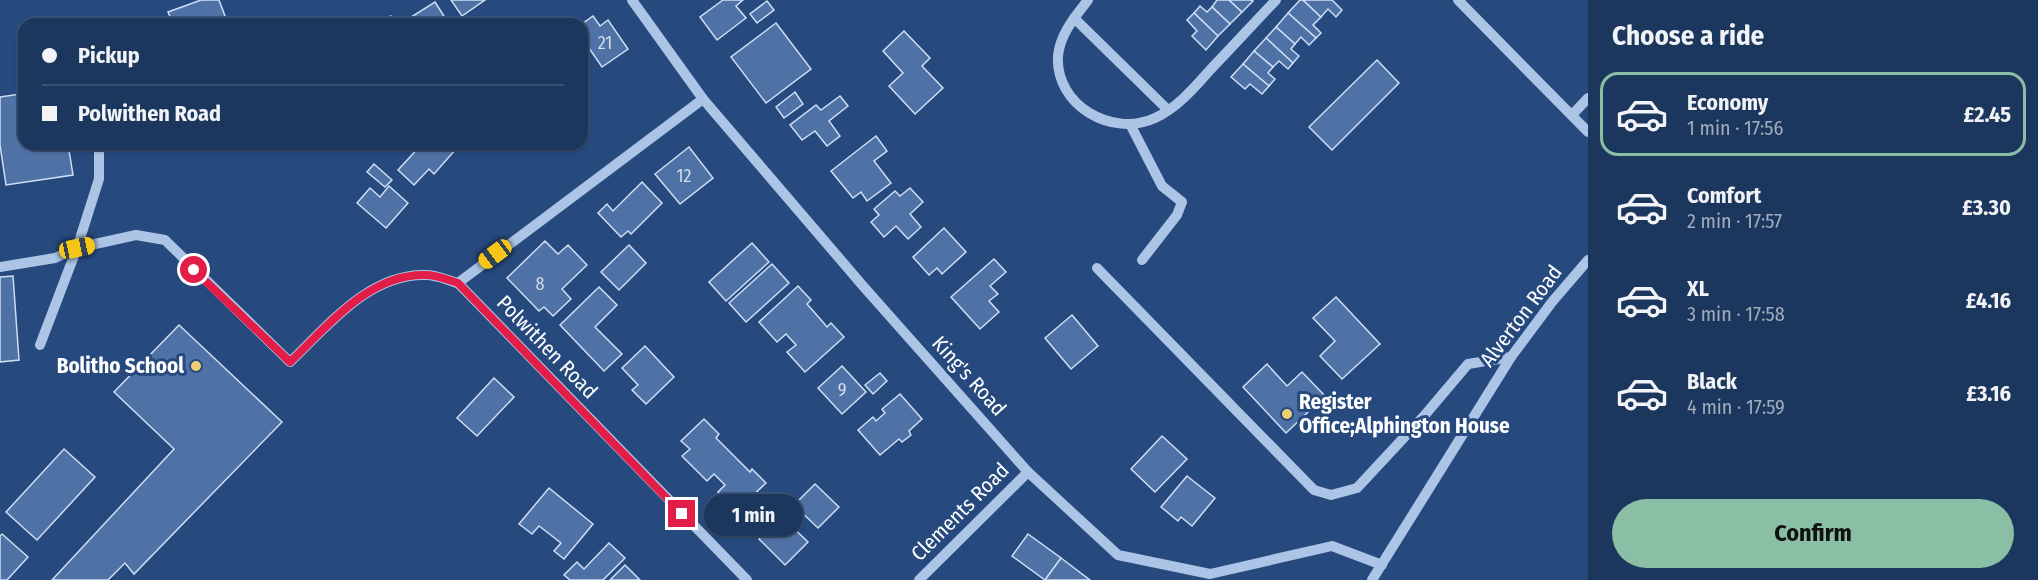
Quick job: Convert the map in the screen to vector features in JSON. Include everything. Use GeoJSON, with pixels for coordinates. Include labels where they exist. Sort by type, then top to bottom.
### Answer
{"type":"FeatureCollection","features":[{"type":"Feature","properties":{"kind":"street","name":"King's Road"},"geometry":{"type":"LineString","coordinates":[[632,0],[703,99],[863,286],[1028,472],[1118,555],[1210,574],[1332,546],[1382,565]]}},
{"type":"Feature","properties":{"kind":"street"},"geometry":{"type":"LineString","coordinates":[[1088,0],[1066,29],[1058,56],[1063,86],[1082,109],[1108,123],[1130,124],[1155,119],[1180,102],[1276,0]]}},
{"type":"Feature","properties":{"kind":"street"},"geometry":{"type":"LineString","coordinates":[[1458,0],[1588,132]]}},
{"type":"Feature","properties":{"kind":"street"},"geometry":{"type":"LineString","coordinates":[[1074,18],[1168,110]]}},
{"type":"Feature","properties":{"kind":"street"},"geometry":{"type":"LineString","coordinates":[[1572,116],[1588,98]]}},
{"type":"Feature","properties":{"kind":"street"},"geometry":{"type":"LineString","coordinates":[[0,267],[54,258],[77,248],[136,235],[165,240],[290,362],[354,302],[377,287],[411,276],[426,275],[458,283],[703,99]]}},
{"type":"Feature","properties":{"kind":"street"},"geometry":{"type":"LineString","coordinates":[[1130,124],[1162,186],[1182,202],[1177,215],[1142,260]]}},
{"type":"Feature","properties":{"kind":"street"},"geometry":{"type":"LineString","coordinates":[[40,345],[77,248],[99,179],[99,150]]}},
{"type":"Feature","properties":{"kind":"street","name":"Alverton Road"},"geometry":{"type":"LineString","coordinates":[[1372,580],[1511,357],[1552,302],[1588,260]]}},
{"type":"Feature","properties":{"kind":"street"},"geometry":{"type":"LineString","coordinates":[[1097,268],[1314,490],[1331,495],[1358,488],[1468,364],[1511,357]]}},
{"type":"Feature","properties":{"kind":"street","name":"Polwithen Road"},"geometry":{"type":"LineString","coordinates":[[458,283],[747,580]]}},
{"type":"Feature","properties":{"kind":"street","name":"Clements Road"},"geometry":{"type":"LineString","coordinates":[[919,580],[1028,472]]}},
{"type":"Feature","properties":{"kind":"building"},"geometry":{"type":"Polygon","coordinates":[[[201,0],[219,0],[226,18],[170,18],[168,12],[201,0]]]}},
{"type":"Feature","properties":{"kind":"building"},"geometry":{"type":"Polygon","coordinates":[[[451,0],[485,0],[462,16],[451,0]]]}},
{"type":"Feature","properties":{"kind":"building"},"geometry":{"type":"Polygon","coordinates":[[[723,0],[743,0],[736,6],[746,18],[717,40],[700,17],[723,0]]]}},
{"type":"Feature","properties":{"kind":"building"},"geometry":{"type":"Polygon","coordinates":[[[1217,0],[1229,0],[1242,12],[1230,24],[1212,7],[1217,0]]]}},
{"type":"Feature","properties":{"kind":"building"},"geometry":{"type":"Polygon","coordinates":[[[1229,0],[1251,0],[1253,1],[1242,12],[1229,0]]]}},
{"type":"Feature","properties":{"kind":"building"},"geometry":{"type":"Polygon","coordinates":[[[1300,0],[1303,0],[1321,17],[1313,25],[1321,33],[1316,38],[1288,13],[1300,0]]]}},
{"type":"Feature","properties":{"kind":"building"},"geometry":{"type":"Polygon","coordinates":[[[1303,0],[1332,0],[1342,10],[1336,17],[1328,9],[1321,17],[1303,0]]]}},
{"type":"Feature","properties":{"kind":"building"},"geometry":{"type":"Polygon","coordinates":[[[767,1],[774,10],[757,23],[750,14],[767,1]]]}},
{"type":"Feature","properties":{"kind":"building"},"geometry":{"type":"Polygon","coordinates":[[[435,2],[445,18],[410,18],[435,2]]]}},
{"type":"Feature","properties":{"kind":"building"},"geometry":{"type":"Polygon","coordinates":[[[1200,6],[1207,12],[1212,7],[1230,24],[1218,36],[1194,13],[1200,6]]]}},
{"type":"Feature","properties":{"kind":"building"},"geometry":{"type":"Polygon","coordinates":[[[1194,13],[1218,36],[1206,50],[1192,36],[1197,31],[1187,20],[1194,13]]]}},
{"type":"Feature","properties":{"kind":"building"},"geometry":{"type":"Polygon","coordinates":[[[1288,13],[1316,38],[1309,45],[1301,37],[1295,44],[1276,27],[1288,13]]]}},
{"type":"Feature","properties":{"kind":"building"},"geometry":{"type":"Polygon","coordinates":[[[593,16],[600,26],[608,20],[628,49],[602,67],[588,47],[588,20],[593,16]]]}},
{"type":"Feature","properties":{"kind":"building"},"geometry":{"type":"Polygon","coordinates":[[[776,23],[811,69],[766,103],[731,57],[776,23]]]}},
{"type":"Feature","properties":{"kind":"building"},"geometry":{"type":"Polygon","coordinates":[[[1276,27],[1295,44],[1291,49],[1299,56],[1293,63],[1266,38],[1276,27]]]}},
{"type":"Feature","properties":{"kind":"building"},"geometry":{"type":"Polygon","coordinates":[[[904,31],[930,58],[922,66],[943,88],[915,114],[889,86],[903,73],[883,51],[904,31]]]}},
{"type":"Feature","properties":{"kind":"building"},"geometry":{"type":"Polygon","coordinates":[[[1266,38],[1293,63],[1288,69],[1279,61],[1273,67],[1254,51],[1266,38]]]}},
{"type":"Feature","properties":{"kind":"building"},"geometry":{"type":"Polygon","coordinates":[[[1254,51],[1273,67],[1268,73],[1275,79],[1269,86],[1243,64],[1254,51]]]}},
{"type":"Feature","properties":{"kind":"building"},"geometry":{"type":"Polygon","coordinates":[[[1377,60],[1399,83],[1332,150],[1309,127],[1377,60]]]}},
{"type":"Feature","properties":{"kind":"building"},"geometry":{"type":"Polygon","coordinates":[[[1243,64],[1269,86],[1262,94],[1250,84],[1245,89],[1231,77],[1243,64]]]}},
{"type":"Feature","properties":{"kind":"building"},"geometry":{"type":"Polygon","coordinates":[[[795,92],[803,104],[784,118],[776,107],[795,92]]]}},
{"type":"Feature","properties":{"kind":"building"},"geometry":{"type":"Polygon","coordinates":[[[18,94],[18,150],[69,150],[73,175],[6,185],[0,145],[0,97],[18,94]]]}},
{"type":"Feature","properties":{"kind":"building"},"geometry":{"type":"Polygon","coordinates":[[[840,96],[848,106],[829,121],[840,136],[827,146],[815,131],[802,140],[790,125],[816,105],[821,110],[840,96]]]}},
{"type":"Feature","properties":{"kind":"building"},"geometry":{"type":"Polygon","coordinates":[[[876,136],[887,151],[874,161],[891,183],[867,201],[861,192],[853,198],[831,171],[876,136]]]}},
{"type":"Feature","properties":{"kind":"building"},"geometry":{"type":"Polygon","coordinates":[[[689,147],[713,178],[680,204],[655,174],[689,147]]]}},
{"type":"Feature","properties":{"kind":"building"},"geometry":{"type":"Polygon","coordinates":[[[416,150],[455,150],[434,174],[429,169],[414,185],[398,170],[416,150]]]}},
{"type":"Feature","properties":{"kind":"building"},"geometry":{"type":"Polygon","coordinates":[[[374,164],[392,180],[385,187],[367,172],[374,164]]]}},
{"type":"Feature","properties":{"kind":"building"},"geometry":{"type":"Polygon","coordinates":[[[642,182],[662,203],[631,234],[628,231],[621,237],[598,213],[607,204],[613,211],[642,182]]]}},
{"type":"Feature","properties":{"kind":"building"},"geometry":{"type":"Polygon","coordinates":[[[389,186],[408,203],[386,228],[357,203],[370,188],[380,197],[389,186]]]}},
{"type":"Feature","properties":{"kind":"building"},"geometry":{"type":"Polygon","coordinates":[[[910,188],[923,202],[910,214],[921,227],[908,239],[896,226],[884,237],[871,222],[879,215],[874,209],[895,191],[900,196],[910,188]]]}},
{"type":"Feature","properties":{"kind":"building"},"geometry":{"type":"Polygon","coordinates":[[[944,228],[966,252],[942,274],[937,268],[929,275],[913,257],[944,228]]]}},
{"type":"Feature","properties":{"kind":"building"},"geometry":{"type":"Polygon","coordinates":[[[545,241],[558,254],[568,245],[587,265],[562,289],[571,299],[553,316],[544,307],[539,311],[507,278],[545,241]]]}},
{"type":"Feature","properties":{"kind":"building"},"geometry":{"type":"Polygon","coordinates":[[[752,243],[769,262],[726,301],[709,282],[752,243]]]}},
{"type":"Feature","properties":{"kind":"building"},"geometry":{"type":"Polygon","coordinates":[[[629,245],[646,263],[619,290],[601,272],[629,245]]]}},
{"type":"Feature","properties":{"kind":"building"},"geometry":{"type":"Polygon","coordinates":[[[994,259],[1006,272],[990,286],[998,294],[989,301],[999,312],[980,329],[951,297],[994,259]]]}},
{"type":"Feature","properties":{"kind":"building"},"geometry":{"type":"Polygon","coordinates":[[[772,264],[789,283],[746,322],[729,303],[772,264]]]}},
{"type":"Feature","properties":{"kind":"building"},"geometry":{"type":"Polygon","coordinates":[[[13,276],[19,360],[0,362],[0,277],[13,276]]]}},
{"type":"Feature","properties":{"kind":"building"},"geometry":{"type":"Polygon","coordinates":[[[798,286],[811,300],[807,304],[827,327],[831,323],[844,337],[805,372],[787,352],[796,345],[786,334],[777,342],[759,322],[798,286]]]}},
{"type":"Feature","properties":{"kind":"building"},"geometry":{"type":"Polygon","coordinates":[[[599,287],[617,305],[595,327],[622,354],[604,371],[560,325],[599,287]]]}},
{"type":"Feature","properties":{"kind":"building"},"geometry":{"type":"Polygon","coordinates":[[[1336,297],[1380,344],[1342,379],[1320,356],[1335,341],[1313,318],[1336,297]]]}},
{"type":"Feature","properties":{"kind":"building"},"geometry":{"type":"Polygon","coordinates":[[[1072,315],[1098,346],[1071,369],[1045,338],[1072,315]]]}},
{"type":"Feature","properties":{"kind":"building"},"geometry":{"type":"Polygon","coordinates":[[[179,325],[282,422],[134,574],[125,563],[108,580],[52,580],[174,449],[114,392],[179,325]]]}},
{"type":"Feature","properties":{"kind":"building"},"geometry":{"type":"Polygon","coordinates":[[[645,346],[674,377],[646,404],[632,390],[638,385],[622,368],[645,346]]]}},
{"type":"Feature","properties":{"kind":"building","name":"Register Office;Alphington House"},"geometry":{"type":"Polygon","coordinates":[[[1267,364],[1287,386],[1302,372],[1325,396],[1286,433],[1243,387],[1267,364]]]}},
{"type":"Feature","properties":{"kind":"building"},"geometry":{"type":"Polygon","coordinates":[[[842,366],[866,392],[842,414],[818,388],[842,366]]]}},
{"type":"Feature","properties":{"kind":"building"},"geometry":{"type":"Polygon","coordinates":[[[880,373],[887,381],[873,394],[865,385],[880,373]]]}},
{"type":"Feature","properties":{"kind":"building"},"geometry":{"type":"Polygon","coordinates":[[[494,378],[514,397],[477,436],[457,418],[494,378]]]}},
{"type":"Feature","properties":{"kind":"building"},"geometry":{"type":"Polygon","coordinates":[[[900,394],[922,419],[909,431],[911,435],[902,442],[899,439],[880,455],[858,430],[873,417],[876,421],[885,413],[882,409],[900,394]]]}},
{"type":"Feature","properties":{"kind":"building"},"geometry":{"type":"Polygon","coordinates":[[[704,419],[719,434],[716,438],[750,472],[752,469],[766,483],[744,504],[737,497],[730,504],[718,492],[725,485],[714,474],[707,481],[682,456],[690,449],[681,441],[704,419]]]}},
{"type":"Feature","properties":{"kind":"building"},"geometry":{"type":"Polygon","coordinates":[[[1162,436],[1187,459],[1155,492],[1131,469],[1162,436]]]}},
{"type":"Feature","properties":{"kind":"building"},"geometry":{"type":"Polygon","coordinates":[[[64,449],[95,477],[37,540],[6,512],[64,449]]]}},
{"type":"Feature","properties":{"kind":"building"},"geometry":{"type":"Polygon","coordinates":[[[1187,476],[1215,498],[1192,526],[1181,517],[1178,521],[1161,507],[1187,476]]]}},
{"type":"Feature","properties":{"kind":"building"},"geometry":{"type":"Polygon","coordinates":[[[815,484],[839,507],[818,528],[794,505],[815,484]]]}},
{"type":"Feature","properties":{"kind":"building"},"geometry":{"type":"Polygon","coordinates":[[[549,488],[593,524],[564,559],[554,551],[561,543],[539,526],[532,534],[519,524],[549,488]]]}},
{"type":"Feature","properties":{"kind":"building"},"geometry":{"type":"Polygon","coordinates":[[[761,496],[771,505],[752,523],[743,514],[761,496]]]}},
{"type":"Feature","properties":{"kind":"building"},"geometry":{"type":"Polygon","coordinates":[[[781,516],[808,542],[785,565],[759,539],[781,516]]]}},
{"type":"Feature","properties":{"kind":"building"},"geometry":{"type":"Polygon","coordinates":[[[2,534],[28,557],[7,580],[0,580],[0,536],[2,534]]]}},
{"type":"Feature","properties":{"kind":"building"},"geometry":{"type":"Polygon","coordinates":[[[1028,534],[1061,558],[1045,580],[1012,556],[1028,534]]]}},
{"type":"Feature","properties":{"kind":"building"},"geometry":{"type":"Polygon","coordinates":[[[609,543],[625,558],[603,580],[570,580],[564,575],[577,562],[584,569],[609,543]]]}},
{"type":"Feature","properties":{"kind":"building"},"geometry":{"type":"Polygon","coordinates":[[[1061,558],[1090,580],[1045,580],[1061,558]]]}},
{"type":"Feature","properties":{"kind":"building"},"geometry":{"type":"Polygon","coordinates":[[[625,565],[640,580],[610,580],[625,565]]]}},
{"type":"Feature","properties":{"kind":"place","name":"Bolitho School"},"geometry":{"type":"Point","coordinates":[196,366]}},
{"type":"Feature","properties":{"kind":"place","name":"Register Office;Alphington House"},"geometry":{"type":"Point","coordinates":[1287,414]}},
{"type":"Feature","properties":{"kind":"route"},"geometry":{"type":"LineString","coordinates":[[194,270],[290,362],[354,302],[377,287],[411,276],[426,275],[458,283],[682,514]]}}]}
